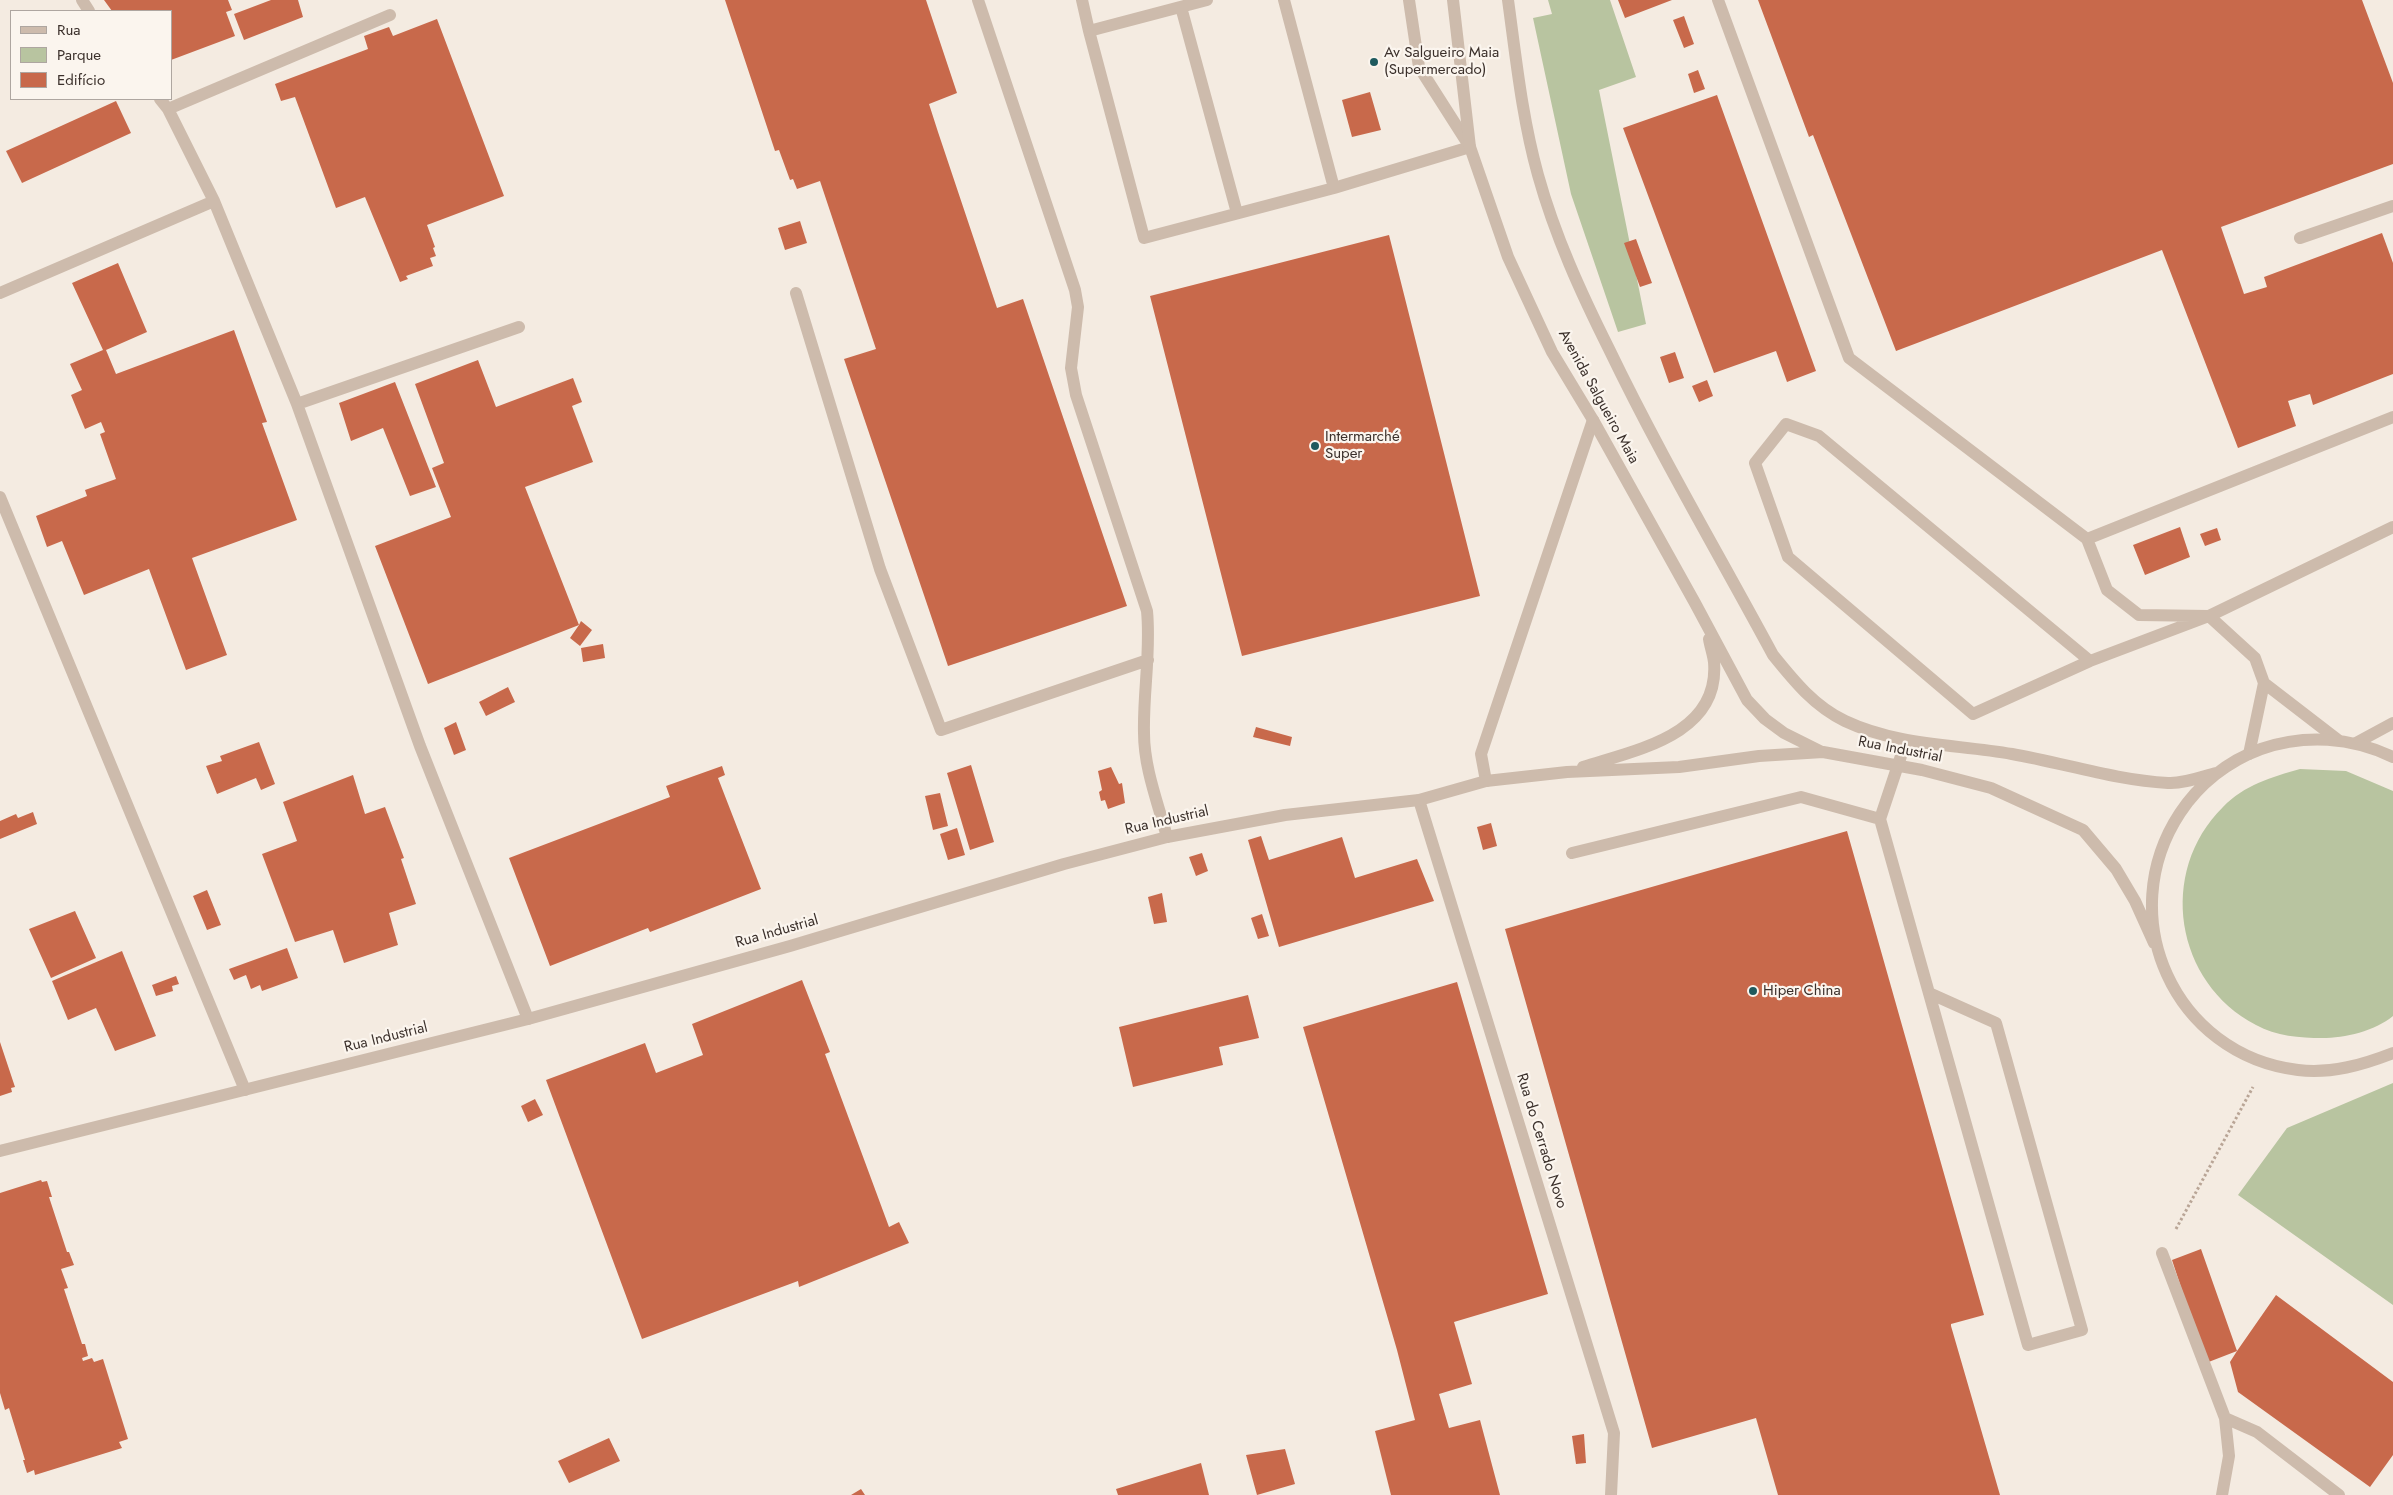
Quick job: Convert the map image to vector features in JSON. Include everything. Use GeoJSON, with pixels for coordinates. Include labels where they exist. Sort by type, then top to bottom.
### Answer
{"type":"FeatureCollection","features":[{"type":"Feature","properties":{"kind":"street"},"geometry":{"type":"LineString","coordinates":[[978,0],[1075,290],[1078,307],[1071,349],[1076,395],[1147,611],[1150,639],[1144,733],[1146,762],[1167,837]]}},
{"type":"Feature","properties":{"kind":"street"},"geometry":{"type":"LineString","coordinates":[[1082,0],[1144,238],[1334,188],[1470,148],[1419,67],[1410,0]]}},
{"type":"Feature","properties":{"kind":"street"},"geometry":{"type":"LineString","coordinates":[[1089,31],[1207,0]]}},
{"type":"Feature","properties":{"kind":"street"},"geometry":{"type":"LineString","coordinates":[[1284,0],[1334,188]]}},
{"type":"Feature","properties":{"kind":"street","name":"Avenida Salgueiro Maia"},"geometry":{"type":"LineString","coordinates":[[1453,0],[1470,148],[1508,257],[1552,352],[1593,420],[1747,700],[1765,719],[1784,733],[1823,752]]}},
{"type":"Feature","properties":{"kind":"street","name":"Avenida Salgueiro Maia"},"geometry":{"type":"LineString","coordinates":[[1508,0],[1520,85],[1537,174],[1558,238],[1578,285],[1635,404],[1774,655],[1799,688],[1821,707],[1844,721]]}},
{"type":"Feature","properties":{"kind":"street"},"geometry":{"type":"LineString","coordinates":[[1718,0],[1849,358],[2087,539],[2107,590],[2139,614],[2209,616],[2255,658],[2264,683],[2249,754]]}},
{"type":"Feature","properties":{"kind":"street"},"geometry":{"type":"LineString","coordinates":[[1181,7],[1237,213]]}},
{"type":"Feature","properties":{"kind":"street"},"geometry":{"type":"LineString","coordinates":[[168,109],[390,15]]}},
{"type":"Feature","properties":{"kind":"street"},"geometry":{"type":"LineString","coordinates":[[161,100],[168,109],[214,201],[297,404],[420,746],[528,1019]]}},
{"type":"Feature","properties":{"kind":"street"},"geometry":{"type":"LineString","coordinates":[[0,294],[214,201]]}},
{"type":"Feature","properties":{"kind":"street"},"geometry":{"type":"LineString","coordinates":[[2300,238],[2393,206]]}},
{"type":"Feature","properties":{"kind":"street"},"geometry":{"type":"LineString","coordinates":[[796,293],[880,569],[941,730],[1148,660]]}},
{"type":"Feature","properties":{"kind":"street"},"geometry":{"type":"LineString","coordinates":[[297,404],[519,327]]}},
{"type":"Feature","properties":{"kind":"street"},"geometry":{"type":"LineString","coordinates":[[2087,539],[2393,417]]}},
{"type":"Feature","properties":{"kind":"street"},"geometry":{"type":"LineString","coordinates":[[1486,781],[1481,754],[1593,420]]}},
{"type":"Feature","properties":{"kind":"street"},"geometry":{"type":"LineString","coordinates":[[2090,661],[1819,436],[1786,424],[1755,463],[1788,557],[1973,714],[2090,661],[2209,616],[2393,528]]}},
{"type":"Feature","properties":{"kind":"street"},"geometry":{"type":"LineString","coordinates":[[0,497],[246,1090]]}},
{"type":"Feature","properties":{"kind":"street","name":"Rua Industrial"},"geometry":{"type":"LineString","coordinates":[[1567,772],[1656,744],[1682,729],[1698,716],[1707,699],[1713,681],[1714,662],[1705,622]]}},
{"type":"Feature","properties":{"kind":"street"},"geometry":{"type":"LineString","coordinates":[[2264,683],[2338,740]]}},
{"type":"Feature","properties":{"kind":"street","name":"Rua Industrial"},"geometry":{"type":"LineString","coordinates":[[1844,721],[1872,732],[1906,741],[2011,754],[2102,774],[2170,784],[2216,773]]}},
{"type":"Feature","properties":{"kind":"street"},"geometry":{"type":"LineString","coordinates":[[2356,743],[2393,723]]}},
{"type":"Feature","properties":{"kind":"street"},"geometry":{"type":"LineString","coordinates":[[2393,757],[2356,743],[2308,739],[2278,744],[2249,754],[2216,773],[2188,800],[2168,831],[2155,867],[2150,905],[2154,942],[2166,975],[2183,1004],[2206,1030],[2234,1049],[2266,1063],[2298,1070],[2332,1070],[2365,1064],[2393,1053]]}},
{"type":"Feature","properties":{"kind":"street"},"geometry":{"type":"LineString","coordinates":[[1906,741],[1880,819],[2028,1346],[2082,1330],[1996,1023],[1929,993]]}},
{"type":"Feature","properties":{"kind":"street","name":"Rua Industrial"},"geometry":{"type":"LineString","coordinates":[[0,1151],[528,1019],[790,946],[1064,864],[1167,837],[1285,815],[1419,800],[1486,781],[1567,772],[1679,767],[1759,756],[1823,752],[1897,765],[1991,788],[2083,830],[2116,869],[2135,901],[2154,942]]}},
{"type":"Feature","properties":{"kind":"street"},"geometry":{"type":"LineString","coordinates":[[1572,853],[1801,797],[1880,819]]}},
{"type":"Feature","properties":{"kind":"street","name":"Rua do Cerrado Novo"},"geometry":{"type":"LineString","coordinates":[[1419,800],[1614,1433],[1611,1495]]}},
{"type":"Feature","properties":{"kind":"street"},"geometry":{"type":"LineString","coordinates":[[2162,1253],[2225,1418],[2229,1456],[2222,1495]]}},
{"type":"Feature","properties":{"kind":"street"},"geometry":{"type":"LineString","coordinates":[[2225,1418],[2257,1432],[2339,1495]]}},
{"type":"Feature","properties":{"kind":"path"},"geometry":{"type":"LineString","coordinates":[[2162,1253],[2266,1063]]}},
{"type":"Feature","properties":{"kind":"green space"},"geometry":{"type":"Polygon","coordinates":[[[1548,0],[1610,0],[1636,77],[1599,90],[1646,324],[1618,332],[1571,194],[1533,18],[1552,14],[1548,0]]]}},
{"type":"Feature","properties":{"kind":"green space"},"geometry":{"type":"Polygon","coordinates":[[[2300,769],[2346,771],[2393,791],[2393,1016],[2369,1030],[2340,1037],[2305,1038],[2280,1034],[2256,1025],[2229,1006],[2207,982],[2193,955],[2184,925],[2183,893],[2189,863],[2202,833],[2231,799],[2249,787],[2300,769]]]}},
{"type":"Feature","properties":{"kind":"green space"},"geometry":{"type":"Polygon","coordinates":[[[2393,1083],[2393,1305],[2238,1195],[2287,1128],[2393,1083]]]}},
{"type":"Feature","properties":{"kind":"building"},"geometry":{"type":"Polygon","coordinates":[[[104,0],[228,0],[232,10],[226,12],[235,36],[172,60],[172,10],[111,10],[104,0]]]}},
{"type":"Feature","properties":{"kind":"building"},"geometry":{"type":"Polygon","coordinates":[[[271,0],[298,0],[303,17],[244,40],[234,14],[271,0]]]}},
{"type":"Feature","properties":{"kind":"building"},"geometry":{"type":"Polygon","coordinates":[[[725,0],[926,0],[957,93],[929,104],[938,132],[997,308],[1023,299],[1127,606],[948,666],[844,359],[876,349],[820,181],[797,189],[793,179],[790,180],[779,150],[775,151],[725,0]]]}},
{"type":"Feature","properties":{"kind":"building"},"geometry":{"type":"Polygon","coordinates":[[[1618,0],[1672,0],[1625,18],[1618,0]]]}},
{"type":"Feature","properties":{"kind":"building"},"geometry":{"type":"Polygon","coordinates":[[[1758,0],[2362,0],[2393,83],[2393,164],[2221,227],[2244,294],[2267,287],[2264,277],[2382,233],[2393,263],[2393,374],[2313,405],[2310,394],[2288,401],[2296,426],[2238,448],[2162,250],[1896,351],[1813,135],[1809,137],[1758,0]]]}},
{"type":"Feature","properties":{"kind":"building"},"geometry":{"type":"Polygon","coordinates":[[[1684,16],[1694,44],[1684,48],[1673,20],[1684,16]]]}},
{"type":"Feature","properties":{"kind":"building"},"geometry":{"type":"Polygon","coordinates":[[[437,19],[504,196],[427,225],[435,247],[433,248],[436,256],[430,258],[433,266],[406,276],[408,279],[400,282],[365,197],[336,208],[295,97],[281,101],[275,84],[368,49],[364,36],[389,27],[393,36],[437,19]]]}},
{"type":"Feature","properties":{"kind":"building"},"geometry":{"type":"Polygon","coordinates":[[[1698,70],[1705,89],[1694,93],[1688,74],[1698,70]]]}},
{"type":"Feature","properties":{"kind":"building"},"geometry":{"type":"Polygon","coordinates":[[[1370,92],[1381,130],[1352,137],[1342,100],[1370,92]]]}},
{"type":"Feature","properties":{"kind":"building"},"geometry":{"type":"Polygon","coordinates":[[[1717,95],[1816,371],[1787,382],[1776,351],[1714,373],[1623,128],[1717,95]]]}},
{"type":"Feature","properties":{"kind":"building"},"geometry":{"type":"Polygon","coordinates":[[[116,101],[131,133],[22,183],[6,151],[116,101]]]}},
{"type":"Feature","properties":{"kind":"building"},"geometry":{"type":"Polygon","coordinates":[[[800,221],[807,243],[785,250],[778,228],[800,221]]]}},
{"type":"Feature","properties":{"kind":"building","name":"Intermarché Super"},"geometry":{"type":"Polygon","coordinates":[[[1389,235],[1480,596],[1242,656],[1150,296],[1389,235]]]}},
{"type":"Feature","properties":{"kind":"building"},"geometry":{"type":"Polygon","coordinates":[[[1636,239],[1652,283],[1640,287],[1624,243],[1636,239]]]}},
{"type":"Feature","properties":{"kind":"building"},"geometry":{"type":"Polygon","coordinates":[[[118,263],[147,332],[106,350],[116,374],[234,330],[267,422],[262,423],[297,520],[192,558],[227,655],[186,670],[149,569],[84,595],[62,541],[47,547],[36,516],[87,496],[85,490],[116,479],[100,434],[105,432],[101,422],[85,429],[71,395],[82,390],[70,364],[103,350],[72,283],[118,263]]]}},
{"type":"Feature","properties":{"kind":"building"},"geometry":{"type":"Polygon","coordinates":[[[1675,352],[1684,378],[1669,383],[1660,357],[1675,352]]]}},
{"type":"Feature","properties":{"kind":"building"},"geometry":{"type":"Polygon","coordinates":[[[478,360],[496,407],[573,378],[582,402],[572,406],[593,462],[525,487],[579,625],[428,684],[375,546],[451,517],[432,468],[444,463],[415,384],[478,360]]]}},
{"type":"Feature","properties":{"kind":"building"},"geometry":{"type":"Polygon","coordinates":[[[1707,380],[1713,396],[1699,402],[1692,386],[1707,380]]]}},
{"type":"Feature","properties":{"kind":"building"},"geometry":{"type":"Polygon","coordinates":[[[395,382],[436,487],[410,496],[383,428],[351,441],[339,403],[395,382]]]}},
{"type":"Feature","properties":{"kind":"building"},"geometry":{"type":"Polygon","coordinates":[[[2180,527],[2190,557],[2145,575],[2133,545],[2180,527]]]}},
{"type":"Feature","properties":{"kind":"building"},"geometry":{"type":"Polygon","coordinates":[[[2217,528],[2221,540],[2205,546],[2200,534],[2217,528]]]}},
{"type":"Feature","properties":{"kind":"building"},"geometry":{"type":"Polygon","coordinates":[[[581,621],[592,630],[580,646],[570,638],[581,621]]]}},
{"type":"Feature","properties":{"kind":"building"},"geometry":{"type":"Polygon","coordinates":[[[603,644],[605,658],[583,662],[581,648],[603,644]]]}},
{"type":"Feature","properties":{"kind":"building"},"geometry":{"type":"Polygon","coordinates":[[[508,687],[515,702],[486,716],[479,702],[508,687]]]}},
{"type":"Feature","properties":{"kind":"building"},"geometry":{"type":"Polygon","coordinates":[[[456,722],[466,750],[454,755],[444,728],[456,722]]]}},
{"type":"Feature","properties":{"kind":"building"},"geometry":{"type":"Polygon","coordinates":[[[1256,727],[1292,737],[1290,746],[1253,737],[1256,727]]]}},
{"type":"Feature","properties":{"kind":"building"},"geometry":{"type":"Polygon","coordinates":[[[259,742],[275,784],[261,790],[256,778],[217,794],[206,766],[222,761],[220,756],[259,742]]]}},
{"type":"Feature","properties":{"kind":"building"},"geometry":{"type":"Polygon","coordinates":[[[971,765],[994,842],[970,850],[947,773],[971,765]]]}},
{"type":"Feature","properties":{"kind":"building"},"geometry":{"type":"Polygon","coordinates":[[[722,766],[725,775],[718,778],[761,889],[650,932],[648,928],[550,966],[509,858],[670,797],[666,786],[722,766]]]}},
{"type":"Feature","properties":{"kind":"building"},"geometry":{"type":"Polygon","coordinates":[[[1111,767],[1119,784],[1122,783],[1125,803],[1108,809],[1105,800],[1101,801],[1099,792],[1102,790],[1098,771],[1111,767]]]}},
{"type":"Feature","properties":{"kind":"building"},"geometry":{"type":"Polygon","coordinates":[[[353,775],[365,814],[385,807],[404,858],[401,859],[416,904],[389,913],[398,945],[344,963],[333,930],[295,942],[262,854],[297,841],[283,802],[353,775]]]}},
{"type":"Feature","properties":{"kind":"building"},"geometry":{"type":"Polygon","coordinates":[[[940,793],[948,826],[933,830],[925,796],[940,793]]]}},
{"type":"Feature","properties":{"kind":"building"},"geometry":{"type":"Polygon","coordinates":[[[33,812],[37,824],[0,839],[0,821],[16,814],[18,818],[33,812]]]}},
{"type":"Feature","properties":{"kind":"building"},"geometry":{"type":"Polygon","coordinates":[[[1491,823],[1497,846],[1483,850],[1477,827],[1491,823]]]}},
{"type":"Feature","properties":{"kind":"building"},"geometry":{"type":"Polygon","coordinates":[[[957,828],[965,855],[948,860],[940,834],[957,828]]]}},
{"type":"Feature","properties":{"kind":"building"},"geometry":{"type":"Polygon","coordinates":[[[1847,831],[1984,1315],[1951,1324],[1951,1326],[2000,1495],[1778,1495],[1756,1418],[1652,1448],[1505,929],[1847,831]]]}},
{"type":"Feature","properties":{"kind":"building"},"geometry":{"type":"Polygon","coordinates":[[[1261,836],[1269,860],[1342,837],[1355,878],[1417,859],[1434,901],[1279,947],[1248,840],[1261,836]]]}},
{"type":"Feature","properties":{"kind":"building"},"geometry":{"type":"Polygon","coordinates":[[[1202,853],[1208,871],[1196,876],[1189,857],[1202,853]]]}},
{"type":"Feature","properties":{"kind":"building"},"geometry":{"type":"Polygon","coordinates":[[[207,890],[221,925],[207,930],[193,896],[207,890]]]}},
{"type":"Feature","properties":{"kind":"building"},"geometry":{"type":"Polygon","coordinates":[[[1162,893],[1167,922],[1154,924],[1148,897],[1162,893]]]}},
{"type":"Feature","properties":{"kind":"building"},"geometry":{"type":"Polygon","coordinates":[[[75,911],[96,958],[51,978],[29,929],[75,911]]]}},
{"type":"Feature","properties":{"kind":"building"},"geometry":{"type":"Polygon","coordinates":[[[1262,914],[1269,936],[1258,939],[1251,918],[1262,914]]]}},
{"type":"Feature","properties":{"kind":"building"},"geometry":{"type":"Polygon","coordinates":[[[287,948],[298,978],[262,991],[260,985],[251,989],[246,975],[234,980],[229,969],[287,948]]]}},
{"type":"Feature","properties":{"kind":"building"},"geometry":{"type":"Polygon","coordinates":[[[122,951],[156,1036],[115,1051],[96,1008],[68,1020],[52,981],[122,951]]]}},
{"type":"Feature","properties":{"kind":"building"},"geometry":{"type":"Polygon","coordinates":[[[176,976],[179,984],[172,986],[173,991],[156,996],[152,985],[176,976]]]}},
{"type":"Feature","properties":{"kind":"building"},"geometry":{"type":"Polygon","coordinates":[[[802,980],[830,1052],[825,1054],[889,1227],[899,1222],[909,1243],[799,1287],[798,1281],[642,1339],[546,1080],[645,1043],[656,1073],[703,1055],[692,1024],[802,980]]]}},
{"type":"Feature","properties":{"kind":"building"},"geometry":{"type":"Polygon","coordinates":[[[1457,982],[1548,1294],[1454,1322],[1472,1384],[1439,1394],[1449,1428],[1480,1420],[1500,1495],[1391,1495],[1375,1431],[1415,1420],[1397,1350],[1303,1027],[1457,982]]]}},
{"type":"Feature","properties":{"kind":"building"},"geometry":{"type":"Polygon","coordinates":[[[1248,995],[1259,1038],[1219,1047],[1223,1065],[1133,1087],[1119,1027],[1248,995]]]}},
{"type":"Feature","properties":{"kind":"building"},"geometry":{"type":"Polygon","coordinates":[[[0,1042],[15,1087],[11,1088],[12,1092],[0,1096],[0,1042]]]}},
{"type":"Feature","properties":{"kind":"building"},"geometry":{"type":"Polygon","coordinates":[[[535,1099],[543,1115],[528,1122],[521,1106],[535,1099]]]}},
{"type":"Feature","properties":{"kind":"building"},"geometry":{"type":"Polygon","coordinates":[[[41,1180],[42,1182],[47,1181],[52,1197],[49,1197],[67,1252],[69,1252],[74,1265],[61,1269],[68,1288],[64,1289],[82,1344],[85,1344],[88,1356],[82,1358],[83,1361],[92,1358],[94,1362],[103,1359],[128,1439],[119,1442],[122,1448],[35,1475],[34,1470],[27,1473],[23,1460],[25,1460],[9,1408],[5,1410],[0,1393],[0,1193],[41,1180]]]}},
{"type":"Feature","properties":{"kind":"building"},"geometry":{"type":"Polygon","coordinates":[[[2201,1249],[2237,1351],[2206,1363],[2172,1260],[2201,1249]]]}},
{"type":"Feature","properties":{"kind":"building"},"geometry":{"type":"Polygon","coordinates":[[[2276,1295],[2393,1382],[2393,1455],[2370,1487],[2238,1392],[2230,1362],[2276,1295]]]}},
{"type":"Feature","properties":{"kind":"building"},"geometry":{"type":"Polygon","coordinates":[[[1584,1434],[1586,1463],[1576,1464],[1572,1436],[1584,1434]]]}},
{"type":"Feature","properties":{"kind":"building"},"geometry":{"type":"Polygon","coordinates":[[[609,1438],[620,1461],[569,1483],[558,1461],[609,1438]]]}},
{"type":"Feature","properties":{"kind":"building"},"geometry":{"type":"Polygon","coordinates":[[[1285,1449],[1295,1484],[1257,1495],[1246,1455],[1285,1449]]]}},
{"type":"Feature","properties":{"kind":"building"},"geometry":{"type":"Polygon","coordinates":[[[1201,1463],[1209,1495],[1118,1495],[1116,1489],[1201,1463]]]}},
{"type":"Feature","properties":{"kind":"building"},"geometry":{"type":"Polygon","coordinates":[[[861,1489],[865,1495],[851,1495],[861,1489]]]}},
{"type":"Feature","properties":{"kind":"place","name":"Av Salgueiro Maia (Supermercado)"},"geometry":{"type":"Point","coordinates":[1374,62]}},
{"type":"Feature","properties":{"kind":"place","name":"Intermarché Super"},"geometry":{"type":"Point","coordinates":[1315,446]}},
{"type":"Feature","properties":{"kind":"place","name":"Hiper China"},"geometry":{"type":"Point","coordinates":[1753,991]}}]}
